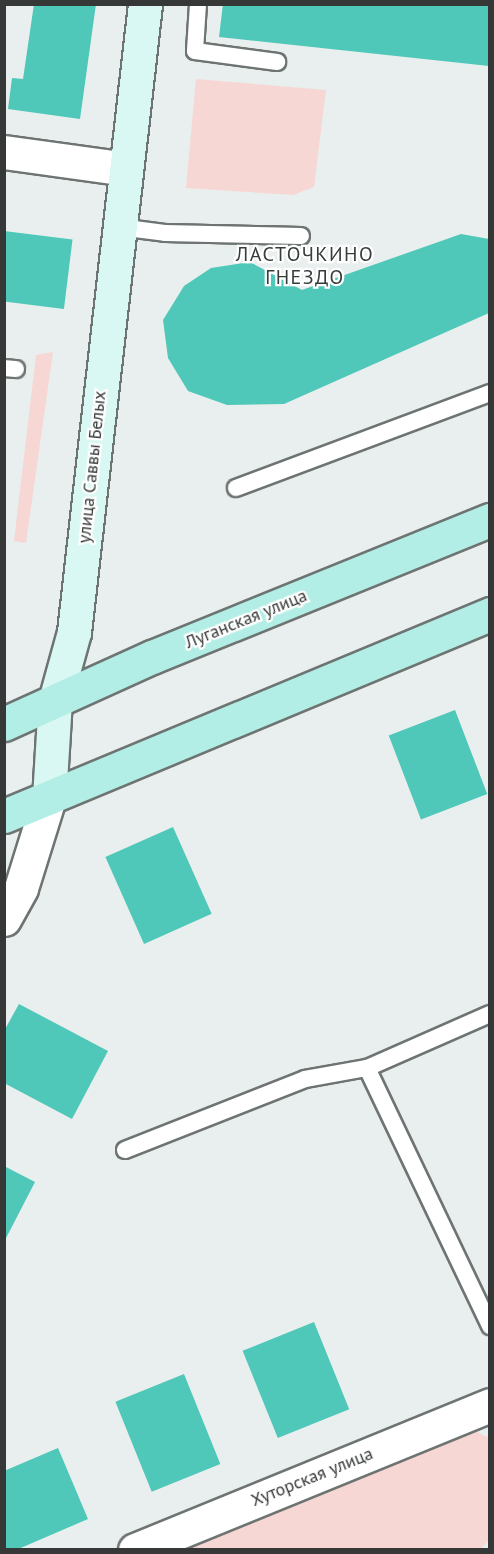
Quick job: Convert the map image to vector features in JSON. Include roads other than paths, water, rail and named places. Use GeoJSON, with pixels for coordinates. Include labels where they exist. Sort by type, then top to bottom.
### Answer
{"type":"FeatureCollection","features":[{"type":"Feature","properties":{"kind":"main road","name":"Луганская улица"},"geometry":{"type":"LineString","coordinates":[[4,724],[489,520]]}},
{"type":"Feature","properties":{"kind":"main road"},"geometry":{"type":"LineString","coordinates":[[4,816],[489,614]]}},
{"type":"Feature","properties":{"kind":"street","name":"улица Саввы Белых"},"geometry":{"type":"LineString","coordinates":[[4,920],[21,888],[49,798],[55,701],[74,632],[145,4]]}},
{"type":"Feature","properties":{"kind":"street"},"geometry":{"type":"LineString","coordinates":[[4,152],[126,169]]}},
{"type":"Feature","properties":{"kind":"street","name":"Хуторская улица"},"geometry":{"type":"LineString","coordinates":[[135,1550],[489,1405]]}},
{"type":"Feature","properties":{"kind":"lane"},"geometry":{"type":"LineString","coordinates":[[198,4],[195,51],[278,62]]}},
{"type":"Feature","properties":{"kind":"lane"},"geometry":{"type":"LineString","coordinates":[[119,227],[165,233],[301,236]]}},
{"type":"Feature","properties":{"kind":"lane"},"geometry":{"type":"LineString","coordinates":[[236,489],[489,393]]}},
{"type":"Feature","properties":{"kind":"lane"},"geometry":{"type":"LineString","coordinates":[[124,1150],[305,1079],[368,1068],[489,1014]]}},
{"type":"Feature","properties":{"kind":"lane"},"geometry":{"type":"LineString","coordinates":[[368,1068],[489,1326]]}},
{"type":"Feature","properties":{"kind":"district","name":"ЛАСТОЧКИНО ГНЕЗДО"},"geometry":{"type":"Point","coordinates":[305,266]}}]}
